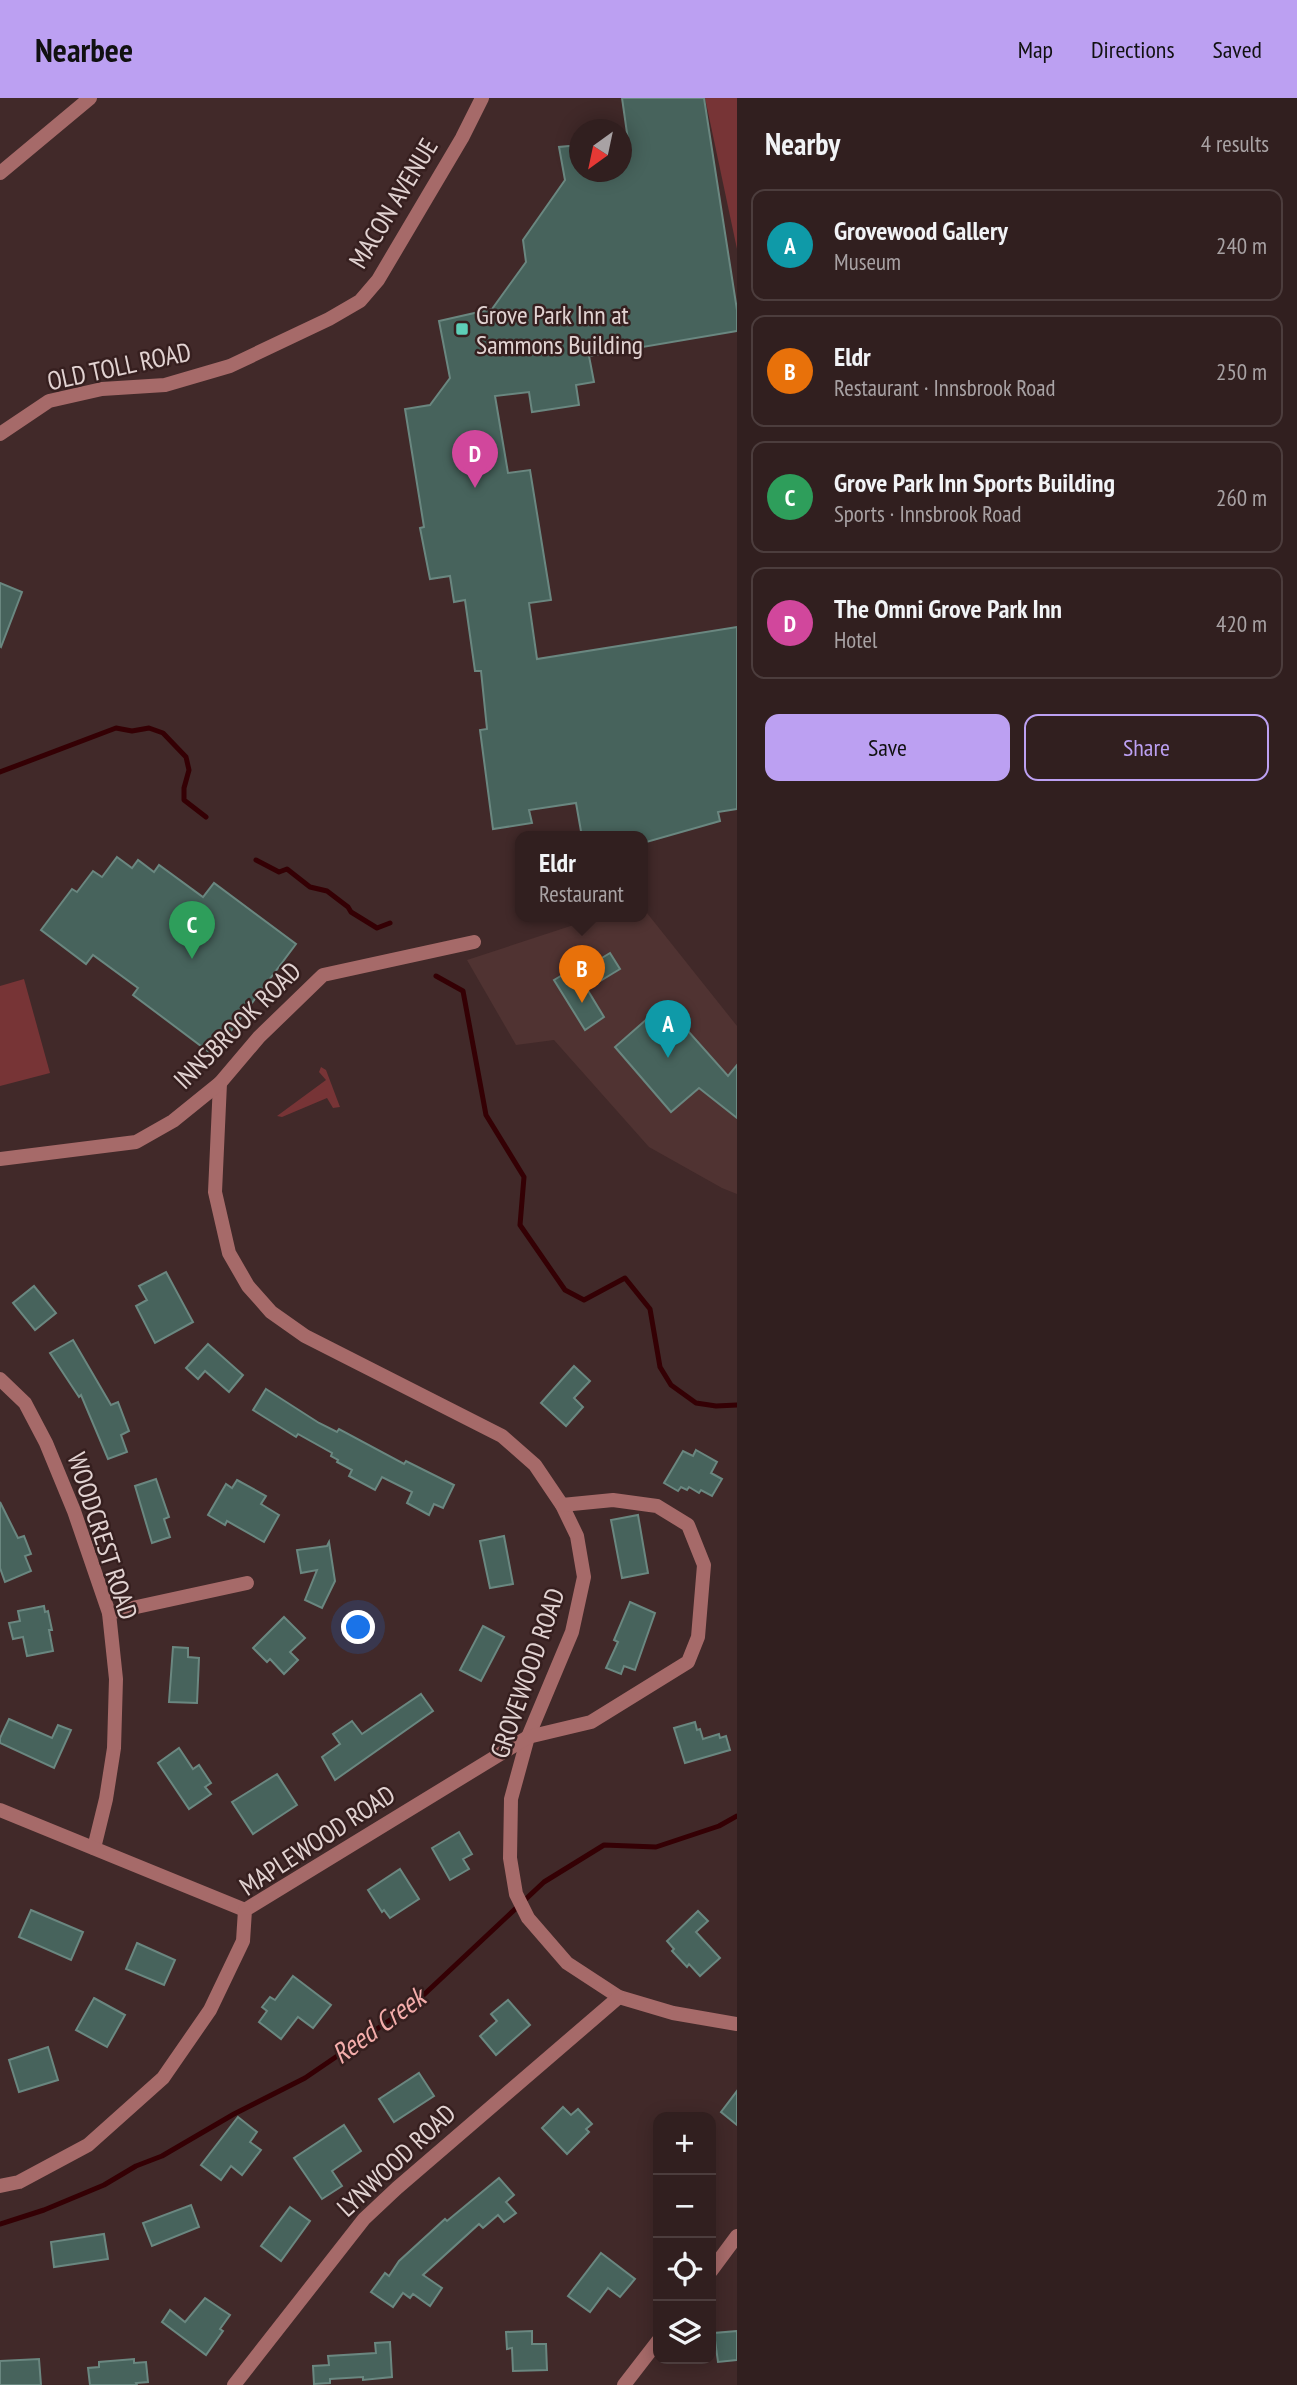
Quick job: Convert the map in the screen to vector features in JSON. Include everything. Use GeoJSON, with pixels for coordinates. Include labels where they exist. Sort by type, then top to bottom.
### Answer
{"type":"FeatureCollection","features":[{"type":"Feature","properties":{"kind":"street"},"geometry":{"type":"LineString","coordinates":[[0,173],[90,98]]}},
{"type":"Feature","properties":{"kind":"street","name":"MACON AVENUE"},"geometry":{"type":"LineString","coordinates":[[329,319],[360,300],[378,280],[462,138],[482,98]]}},
{"type":"Feature","properties":{"kind":"street","name":"OLD TOLL ROAD"},"geometry":{"type":"LineString","coordinates":[[0,434],[49,401],[102,389],[165,385],[217,370],[329,319]]}},
{"type":"Feature","properties":{"kind":"street","name":"INNSBROOK ROAD"},"geometry":{"type":"LineString","coordinates":[[0,1159],[136,1142],[173,1121],[220,1083],[259,1037],[323,975],[474,942]]}},
{"type":"Feature","properties":{"kind":"street","name":"GROVEWOOD ROAD"},"geometry":{"type":"LineString","coordinates":[[220,1083],[215,1192],[229,1253],[248,1286],[271,1312],[305,1336],[502,1437],[535,1465],[562,1505],[577,1535],[584,1577],[572,1632],[528,1737],[511,1799],[510,1858],[516,1894],[528,1919],[567,1963],[619,1997],[673,2013],[737,2024]]}},
{"type":"Feature","properties":{"kind":"street","name":"WOODCREST ROAD"},"geometry":{"type":"LineString","coordinates":[[0,1379],[25,1403],[46,1443],[74,1511],[109,1613],[116,1679],[114,1748],[106,1799],[94,1848]]}},
{"type":"Feature","properties":{"kind":"street","name":"MAPLEWOOD ROAD"},"geometry":{"type":"LineString","coordinates":[[0,2186],[19,2182],[88,2145],[163,2078],[216,1998],[243,1941],[245,1910],[528,1737],[591,1722],[688,1662],[698,1637],[704,1565],[688,1525],[657,1506],[613,1500],[562,1505]]}},
{"type":"Feature","properties":{"kind":"street"},"geometry":{"type":"LineString","coordinates":[[109,1613],[247,1583]]}},
{"type":"Feature","properties":{"kind":"street"},"geometry":{"type":"LineString","coordinates":[[0,1810],[245,1910]]}},
{"type":"Feature","properties":{"kind":"street","name":"LYNWOOD ROAD"},"geometry":{"type":"LineString","coordinates":[[234,2385],[364,2219],[619,1997]]}},
{"type":"Feature","properties":{"kind":"street"},"geometry":{"type":"LineString","coordinates":[[716,2264],[737,2236]]}},
{"type":"Feature","properties":{"kind":"street"},"geometry":{"type":"LineString","coordinates":[[624,2385],[653,2347]]}},
{"type":"Feature","properties":{"kind":"shaded area"},"geometry":{"type":"Polygon","coordinates":[[[705,98],[737,98],[737,249],[705,98]]]}},
{"type":"Feature","properties":{"kind":"shaded area"},"geometry":{"type":"Polygon","coordinates":[[[648,914],[737,1026],[737,1194],[649,1147],[554,1040],[516,1045],[467,960],[583,922],[648,922],[648,914]]]}},
{"type":"Feature","properties":{"kind":"shaded area"},"geometry":{"type":"Polygon","coordinates":[[[24,979],[50,1073],[0,1086],[0,986],[24,979]]]}},
{"type":"Feature","properties":{"kind":"shaded area"},"geometry":{"type":"Polygon","coordinates":[[[321,1067],[326,1070],[340,1107],[333,1108],[327,1098],[282,1117],[277,1116],[326,1080],[319,1072],[321,1067]]]}},
{"type":"Feature","properties":{"kind":"building"},"geometry":{"type":"Polygon","coordinates":[[[622,98],[704,98],[737,310],[737,331],[589,356],[594,382],[576,385],[579,405],[532,412],[529,392],[495,396],[508,473],[530,470],[551,600],[529,603],[537,659],[737,627],[737,809],[718,812],[720,821],[648,842],[648,831],[581,831],[576,803],[529,810],[532,823],[493,829],[480,730],[487,729],[481,671],[475,671],[465,600],[454,602],[450,576],[430,579],[420,528],[424,527],[405,409],[430,405],[450,378],[439,321],[492,309],[526,262],[523,240],[565,180],[559,147],[569,146],[569,182],[632,182],[632,119],[625,119],[622,98]]]}},
{"type":"Feature","properties":{"kind":"building"},"geometry":{"type":"Polygon","coordinates":[[[0,583],[22,592],[1,647],[0,646],[0,583]]]}},
{"type":"Feature","properties":{"kind":"building"},"geometry":{"type":"Polygon","coordinates":[[[117,857],[132,868],[138,860],[154,872],[159,865],[203,897],[214,883],[296,944],[213,1055],[133,995],[138,988],[93,955],[86,964],[41,930],[72,889],[77,892],[93,871],[102,877],[117,857]]]}},
{"type":"Feature","properties":{"kind":"building"},"geometry":{"type":"Polygon","coordinates":[[[610,953],[620,969],[587,989],[604,1017],[585,1030],[554,980],[574,968],[577,973],[610,953]]]}},
{"type":"Feature","properties":{"kind":"building"},"geometry":{"type":"Polygon","coordinates":[[[664,1004],[728,1076],[737,1065],[737,1118],[699,1088],[671,1112],[615,1047],[664,1004]]]}},
{"type":"Feature","properties":{"kind":"building"},"geometry":{"type":"Polygon","coordinates":[[[166,1272],[193,1322],[155,1343],[136,1306],[147,1300],[139,1286],[166,1272]]]}},
{"type":"Feature","properties":{"kind":"building"},"geometry":{"type":"Polygon","coordinates":[[[34,1286],[56,1313],[35,1330],[13,1303],[34,1286]]]}},
{"type":"Feature","properties":{"kind":"building"},"geometry":{"type":"Polygon","coordinates":[[[73,1340],[111,1405],[118,1402],[129,1431],[121,1435],[127,1452],[108,1459],[81,1395],[79,1397],[50,1353],[73,1340]]]}},
{"type":"Feature","properties":{"kind":"building"},"geometry":{"type":"Polygon","coordinates":[[[208,1344],[243,1375],[229,1392],[205,1371],[198,1379],[186,1368],[208,1344]]]}},
{"type":"Feature","properties":{"kind":"building"},"geometry":{"type":"Polygon","coordinates":[[[574,1366],[590,1381],[574,1398],[583,1407],[566,1426],[541,1403],[574,1366]]]}},
{"type":"Feature","properties":{"kind":"building"},"geometry":{"type":"Polygon","coordinates":[[[266,1389],[319,1423],[337,1432],[339,1429],[404,1464],[406,1461],[454,1485],[443,1508],[434,1504],[429,1515],[407,1503],[412,1492],[382,1477],[375,1490],[349,1476],[352,1470],[337,1462],[338,1460],[331,1456],[332,1453],[298,1434],[296,1437],[253,1410],[266,1389]]]}},
{"type":"Feature","properties":{"kind":"building"},"geometry":{"type":"Polygon","coordinates":[[[696,1450],[717,1462],[711,1473],[722,1479],[712,1496],[689,1487],[687,1490],[681,1487],[678,1491],[664,1483],[683,1451],[693,1456],[696,1450]]]}},
{"type":"Feature","properties":{"kind":"building"},"geometry":{"type":"Polygon","coordinates":[[[156,1479],[169,1517],[164,1519],[170,1537],[152,1543],[135,1486],[156,1479]]]}},
{"type":"Feature","properties":{"kind":"building"},"geometry":{"type":"Polygon","coordinates":[[[237,1480],[266,1496],[261,1504],[279,1515],[264,1542],[227,1521],[225,1525],[208,1515],[226,1484],[232,1488],[237,1480]]]}},
{"type":"Feature","properties":{"kind":"building"},"geometry":{"type":"Polygon","coordinates":[[[0,1502],[18,1538],[24,1536],[31,1554],[25,1556],[31,1571],[5,1582],[0,1568],[0,1502]]]}},
{"type":"Feature","properties":{"kind":"building"},"geometry":{"type":"Polygon","coordinates":[[[638,1515],[648,1573],[622,1578],[611,1520],[638,1515]]]}},
{"type":"Feature","properties":{"kind":"building"},"geometry":{"type":"Polygon","coordinates":[[[504,1536],[513,1584],[490,1588],[480,1541],[504,1536]]]}},
{"type":"Feature","properties":{"kind":"building"},"geometry":{"type":"Polygon","coordinates":[[[329,1542],[335,1581],[322,1608],[305,1600],[317,1570],[301,1573],[297,1550],[327,1546],[329,1542]]]}},
{"type":"Feature","properties":{"kind":"building"},"geometry":{"type":"Polygon","coordinates":[[[630,1602],[655,1613],[635,1670],[624,1666],[621,1674],[606,1668],[618,1642],[614,1640],[630,1602]]]}},
{"type":"Feature","properties":{"kind":"building"},"geometry":{"type":"Polygon","coordinates":[[[44,1606],[45,1612],[48,1611],[52,1630],[49,1630],[53,1651],[27,1656],[23,1637],[13,1639],[9,1623],[20,1621],[18,1611],[44,1606]]]}},
{"type":"Feature","properties":{"kind":"building"},"geometry":{"type":"Polygon","coordinates":[[[284,1617],[305,1638],[290,1652],[298,1660],[284,1674],[270,1659],[267,1662],[253,1648],[284,1617]]]}},
{"type":"Feature","properties":{"kind":"building"},"geometry":{"type":"Polygon","coordinates":[[[483,1626],[504,1637],[481,1681],[460,1670],[483,1626]]]}},
{"type":"Feature","properties":{"kind":"building"},"geometry":{"type":"Polygon","coordinates":[[[173,1647],[188,1648],[188,1657],[199,1658],[197,1703],[169,1702],[173,1647]]]}},
{"type":"Feature","properties":{"kind":"building"},"geometry":{"type":"Polygon","coordinates":[[[421,1694],[433,1711],[335,1780],[322,1757],[340,1744],[333,1734],[352,1721],[362,1734],[421,1694]]]}},
{"type":"Feature","properties":{"kind":"building"},"geometry":{"type":"Polygon","coordinates":[[[9,1719],[52,1738],[58,1725],[71,1730],[54,1768],[0,1743],[9,1719]]]}},
{"type":"Feature","properties":{"kind":"building"},"geometry":{"type":"Polygon","coordinates":[[[695,1722],[703,1739],[719,1734],[720,1738],[726,1736],[730,1750],[685,1763],[674,1728],[695,1722]]]}},
{"type":"Feature","properties":{"kind":"building"},"geometry":{"type":"Polygon","coordinates":[[[179,1748],[193,1769],[199,1765],[211,1783],[205,1787],[211,1794],[189,1809],[158,1763],[179,1748]]]}},
{"type":"Feature","properties":{"kind":"building"},"geometry":{"type":"Polygon","coordinates":[[[277,1774],[297,1805],[253,1834],[232,1802],[277,1774]]]}},
{"type":"Feature","properties":{"kind":"building"},"geometry":{"type":"Polygon","coordinates":[[[459,1832],[472,1854],[463,1859],[469,1869],[450,1880],[432,1848],[459,1832]]]}},
{"type":"Feature","properties":{"kind":"building"},"geometry":{"type":"Polygon","coordinates":[[[400,1869],[419,1899],[390,1918],[384,1910],[382,1912],[368,1890],[400,1869]]]}},
{"type":"Feature","properties":{"kind":"building"},"geometry":{"type":"Polygon","coordinates":[[[31,1910],[83,1932],[71,1960],[19,1937],[31,1910]]]}},
{"type":"Feature","properties":{"kind":"building"},"geometry":{"type":"Polygon","coordinates":[[[698,1911],[708,1921],[696,1932],[720,1958],[700,1976],[689,1964],[687,1967],[672,1951],[674,1949],[667,1941],[698,1911]]]}},
{"type":"Feature","properties":{"kind":"building"},"geometry":{"type":"Polygon","coordinates":[[[137,1943],[175,1960],[164,1985],[126,1969],[137,1943]]]}},
{"type":"Feature","properties":{"kind":"building"},"geometry":{"type":"Polygon","coordinates":[[[293,1976],[331,2005],[313,2028],[298,2017],[281,2039],[259,2022],[267,2011],[262,2007],[270,1997],[275,2000],[293,1976]]]}},
{"type":"Feature","properties":{"kind":"building"},"geometry":{"type":"Polygon","coordinates":[[[94,1998],[125,2015],[107,2047],[76,2030],[94,1998]]]}},
{"type":"Feature","properties":{"kind":"building"},"geometry":{"type":"Polygon","coordinates":[[[508,2000],[530,2025],[496,2055],[480,2036],[497,2021],[491,2014],[508,2000]]]}},
{"type":"Feature","properties":{"kind":"building"},"geometry":{"type":"Polygon","coordinates":[[[48,2047],[58,2080],[19,2092],[9,2060],[48,2047]]]}},
{"type":"Feature","properties":{"kind":"building"},"geometry":{"type":"Polygon","coordinates":[[[419,2073],[434,2096],[394,2122],[379,2099],[419,2073]]]}},
{"type":"Feature","properties":{"kind":"building"},"geometry":{"type":"Polygon","coordinates":[[[737,2091],[737,2125],[721,2112],[737,2091]]]}},
{"type":"Feature","properties":{"kind":"building"},"geometry":{"type":"Polygon","coordinates":[[[563,2107],[571,2115],[578,2109],[592,2124],[586,2129],[589,2132],[567,2154],[542,2128],[563,2107]]]}},
{"type":"Feature","properties":{"kind":"building"},"geometry":{"type":"Polygon","coordinates":[[[238,2117],[257,2132],[250,2142],[261,2150],[242,2175],[231,2166],[221,2180],[201,2165],[238,2117]]]}},
{"type":"Feature","properties":{"kind":"building"},"geometry":{"type":"Polygon","coordinates":[[[344,2125],[361,2151],[332,2171],[342,2186],[322,2199],[294,2158],[344,2125]]]}},
{"type":"Feature","properties":{"kind":"building"},"geometry":{"type":"Polygon","coordinates":[[[499,2178],[514,2195],[506,2202],[516,2213],[504,2222],[498,2215],[483,2228],[479,2224],[423,2275],[442,2288],[430,2306],[413,2294],[410,2298],[403,2293],[393,2307],[371,2292],[385,2273],[389,2276],[399,2261],[445,2219],[447,2221],[499,2178]]]}},
{"type":"Feature","properties":{"kind":"building"},"geometry":{"type":"Polygon","coordinates":[[[191,2205],[199,2227],[152,2246],[143,2223],[191,2205]]]}},
{"type":"Feature","properties":{"kind":"building"},"geometry":{"type":"Polygon","coordinates":[[[290,2207],[310,2221],[281,2261],[261,2246],[290,2207]]]}},
{"type":"Feature","properties":{"kind":"building"},"geometry":{"type":"Polygon","coordinates":[[[104,2234],[108,2259],[54,2267],[51,2242],[104,2234]]]}},
{"type":"Feature","properties":{"kind":"building"},"geometry":{"type":"Polygon","coordinates":[[[601,2253],[635,2279],[620,2297],[608,2288],[590,2312],[568,2296],[601,2253]]]}},
{"type":"Feature","properties":{"kind":"building"},"geometry":{"type":"Polygon","coordinates":[[[205,2298],[230,2315],[220,2329],[223,2331],[206,2355],[162,2322],[170,2310],[185,2322],[205,2298]]]}},
{"type":"Feature","properties":{"kind":"building"},"geometry":{"type":"Polygon","coordinates":[[[532,2331],[532,2344],[546,2344],[547,2370],[513,2371],[512,2348],[507,2349],[506,2332],[532,2331]]]}},
{"type":"Feature","properties":{"kind":"building"},"geometry":{"type":"Polygon","coordinates":[[[737,2331],[737,2360],[718,2362],[716,2333],[737,2331]]]}},
{"type":"Feature","properties":{"kind":"building"},"geometry":{"type":"Polygon","coordinates":[[[390,2342],[392,2377],[330,2379],[330,2383],[314,2384],[313,2366],[329,2365],[328,2356],[376,2353],[375,2343],[390,2342]]]}},
{"type":"Feature","properties":{"kind":"building"},"geometry":{"type":"Polygon","coordinates":[[[39,2359],[41,2385],[0,2385],[0,2361],[39,2359]]]}},
{"type":"Feature","properties":{"kind":"building"},"geometry":{"type":"Polygon","coordinates":[[[134,2359],[134,2363],[146,2362],[148,2382],[136,2383],[137,2385],[90,2385],[88,2368],[99,2367],[99,2362],[134,2359]]]}},
{"type":"Feature","properties":{"kind":"waterway"},"geometry":{"type":"LineString","coordinates":[[0,772],[116,728],[132,731],[149,728],[163,733],[186,757],[189,770],[184,800],[206,817]]}},
{"type":"Feature","properties":{"kind":"waterway"},"geometry":{"type":"LineString","coordinates":[[256,860],[279,872],[287,869],[310,887],[327,891],[351,912],[377,928],[390,923]]}},
{"type":"Feature","properties":{"kind":"waterway"},"geometry":{"type":"LineString","coordinates":[[436,976],[463,991],[486,1115],[524,1177],[520,1225],[565,1290],[584,1300],[625,1278],[650,1309],[660,1367],[671,1385],[696,1403],[737,1405]]}},
{"type":"Feature","properties":{"kind":"waterway","name":"Reed Creek"},"geometry":{"type":"LineString","coordinates":[[0,2224],[44,2210],[104,2185],[305,2078],[415,2003],[544,1882],[604,1845],[656,1847],[719,1826],[737,1816]]}},
{"type":"Feature","properties":{"kind":"place","name":"Grove Park Inn at Sammons Building"},"geometry":{"type":"Point","coordinates":[462,329]}},
{"type":"Feature","properties":{"kind":"place","name":"The Omni Grove Park Inn"},"geometry":{"type":"Point","coordinates":[475,488]}},
{"type":"Feature","properties":{"kind":"place","name":"Grove Park Inn Sports Building"},"geometry":{"type":"Point","coordinates":[192,959]}},
{"type":"Feature","properties":{"kind":"place","name":"Eldr"},"geometry":{"type":"Point","coordinates":[582,1003]}},
{"type":"Feature","properties":{"kind":"place","name":"Grovewood Gallery"},"geometry":{"type":"Point","coordinates":[668,1058]}}]}
